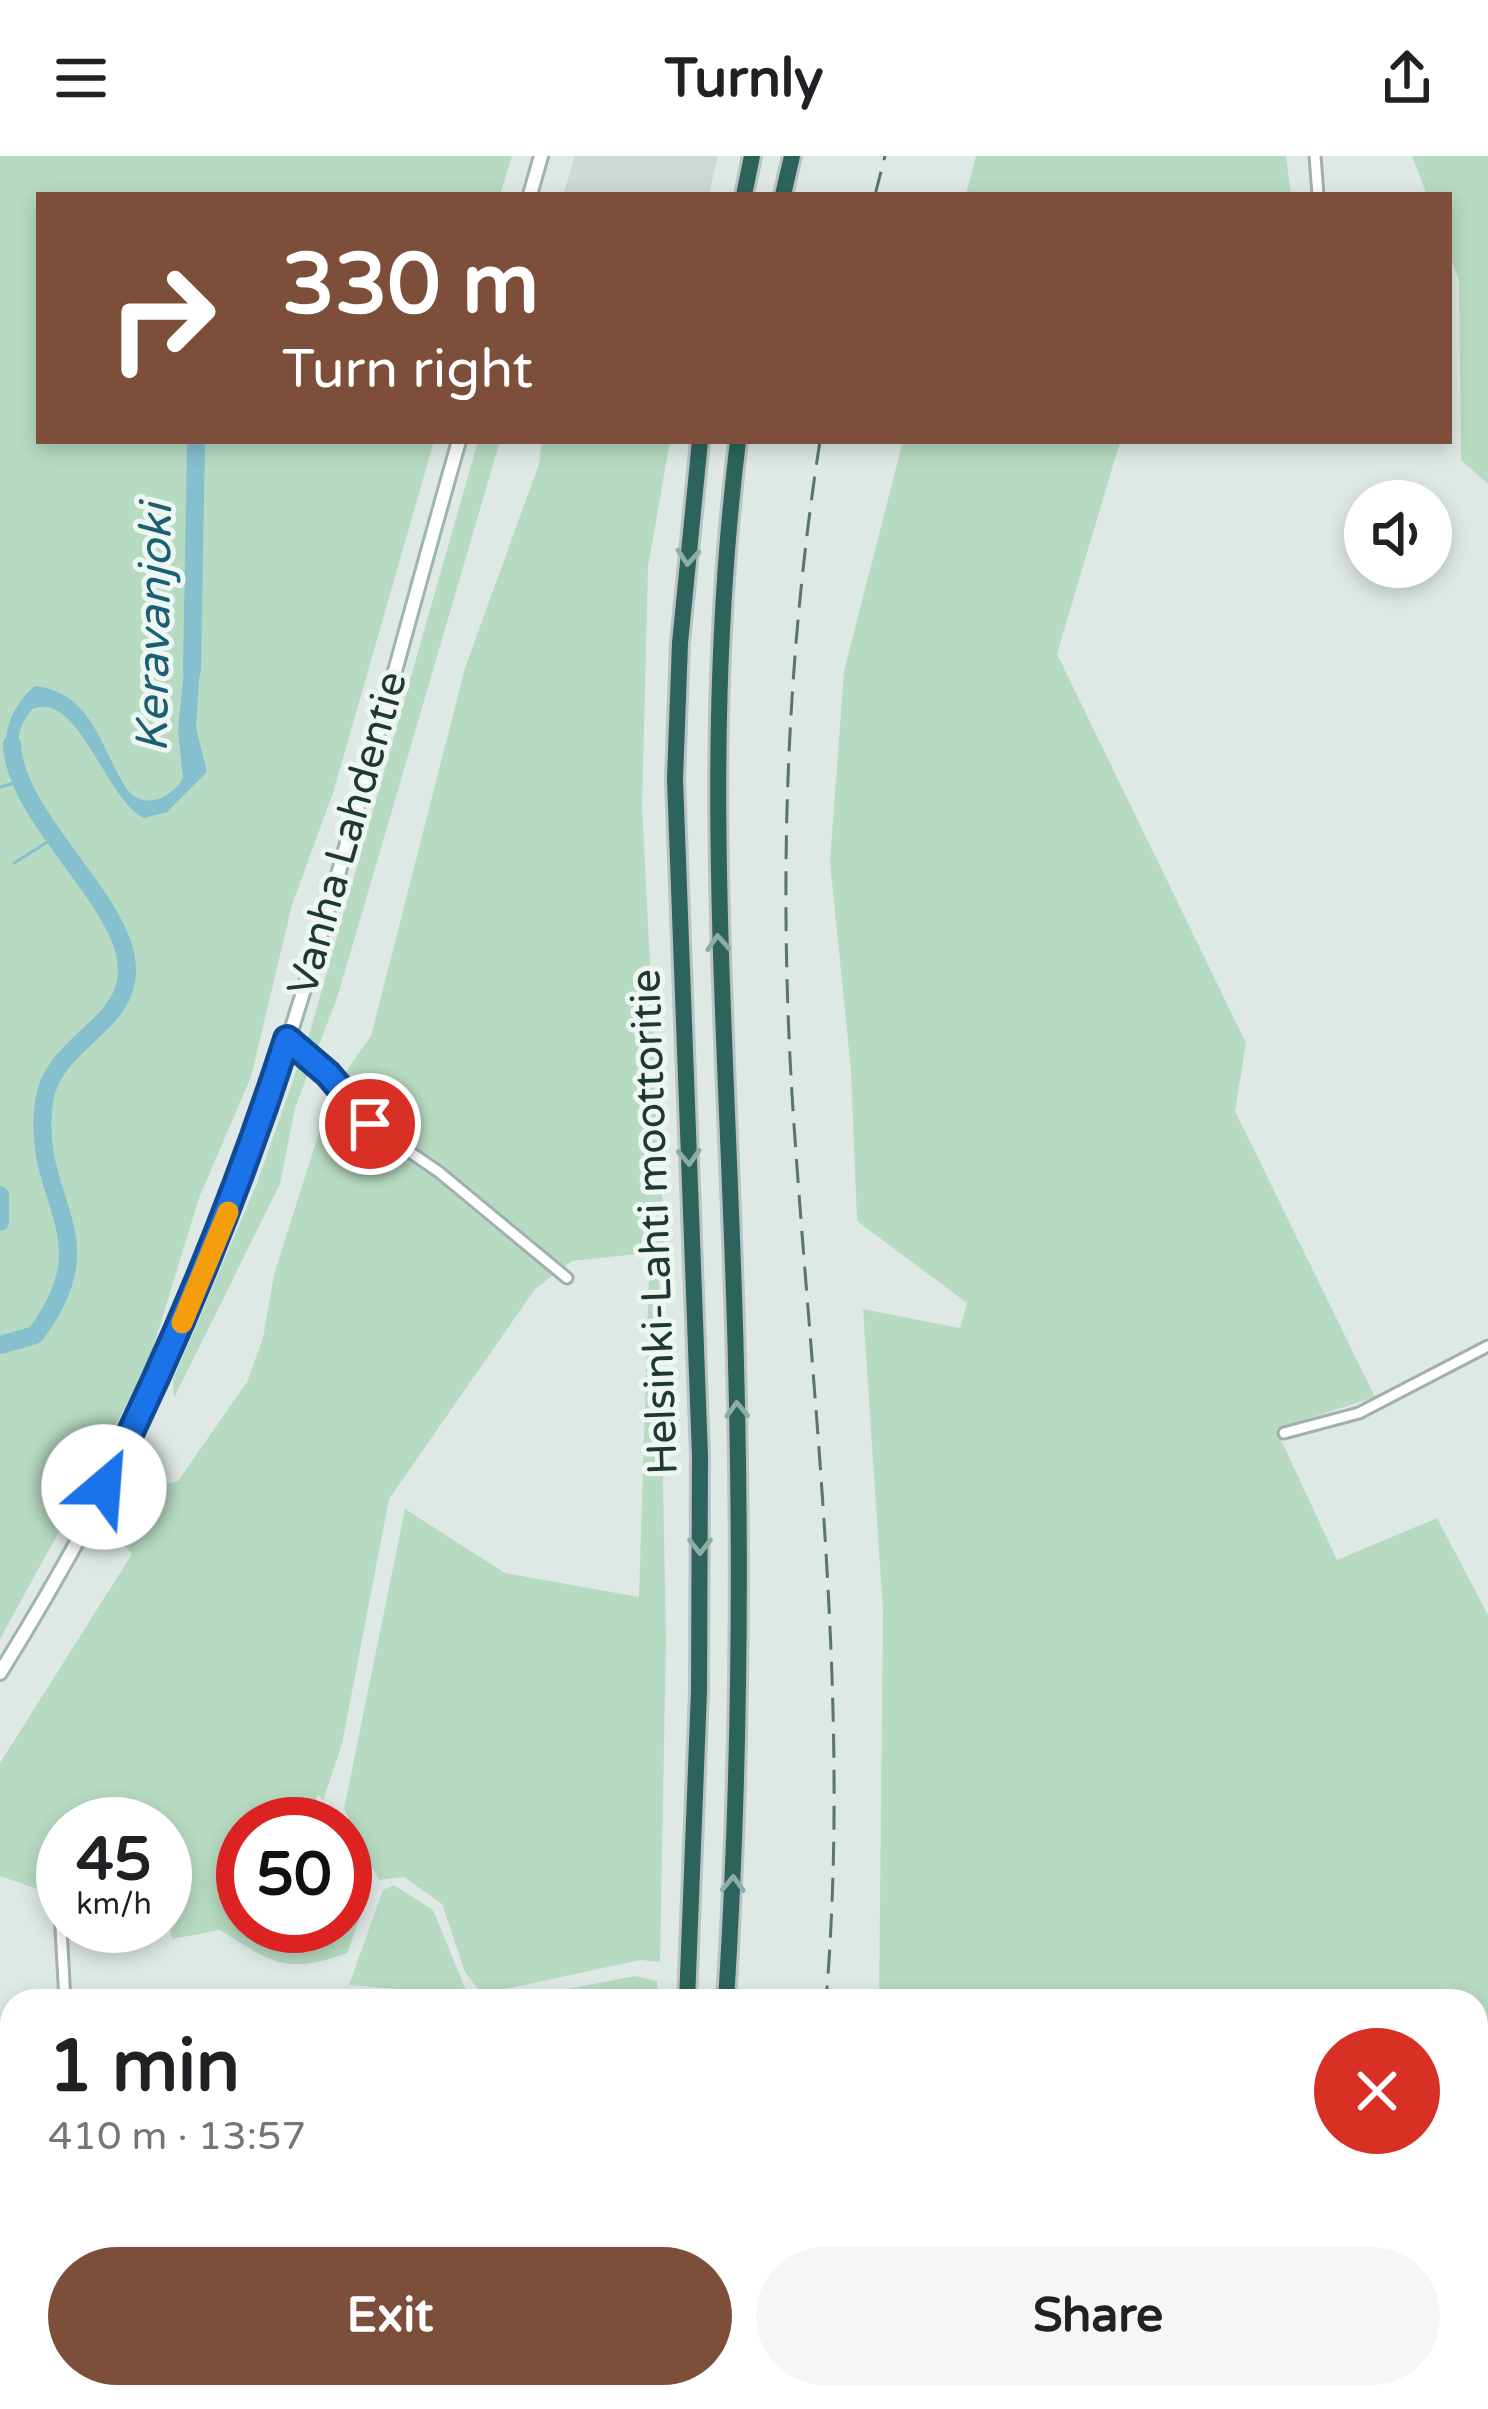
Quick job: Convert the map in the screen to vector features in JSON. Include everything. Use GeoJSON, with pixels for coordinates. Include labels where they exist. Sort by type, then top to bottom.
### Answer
{"type":"FeatureCollection","features":[{"type":"Feature","properties":{"kind":"highway"},"geometry":{"type":"LineString","coordinates":[[745,192],[752,156]]}},
{"type":"Feature","properties":{"kind":"highway"},"geometry":{"type":"LineString","coordinates":[[784,192],[792,156]]}},
{"type":"Feature","properties":{"kind":"highway","name":"Helsinki-Lahti moottoritie"},"geometry":{"type":"LineString","coordinates":[[687,1989],[699,1691],[700,1456],[675,779],[680,644],[700,444]]}},
{"type":"Feature","properties":{"kind":"highway","name":"Helsinki-Lahti moottoritie"},"geometry":{"type":"LineString","coordinates":[[726,1989],[738,1692],[738,1455],[714,778],[717,645],[738,444]]}},
{"type":"Feature","properties":{"kind":"main road"},"geometry":{"type":"LineString","coordinates":[[531,192],[541,156]]}},
{"type":"Feature","properties":{"kind":"main road","name":"Vanha Lahdentie"},"geometry":{"type":"LineString","coordinates":[[0,1673],[45,1600],[162,1373],[242,1178],[287,1039],[458,444]]}},
{"type":"Feature","properties":{"kind":"street"},"geometry":{"type":"LineString","coordinates":[[1315,156],[1318,192]]}},
{"type":"Feature","properties":{"kind":"street"},"geometry":{"type":"LineString","coordinates":[[287,1039],[328,1074],[370,1124],[439,1172],[567,1278]]}},
{"type":"Feature","properties":{"kind":"street"},"geometry":{"type":"LineString","coordinates":[[1284,1433],[1359,1413],[1488,1346]]}},
{"type":"Feature","properties":{"kind":"street"},"geometry":{"type":"LineString","coordinates":[[62,1953],[64,1989]]}},
{"type":"Feature","properties":{"kind":"shaded area"},"geometry":{"type":"Polygon","coordinates":[[[575,156],[718,156],[710,192],[564,192],[575,156]]]}},
{"type":"Feature","properties":{"kind":"green space"},"geometry":{"type":"Polygon","coordinates":[[[0,156],[512,156],[501,192],[36,192],[36,444],[433,444],[333,793],[292,905],[251,1077],[199,1198],[149,1361],[96,1463],[152,1524],[139,1504],[144,1489],[178,1481],[247,1382],[263,1338],[274,1275],[332,1091],[371,1036],[465,668],[539,464],[542,444],[669,444],[648,567],[642,808],[665,1251],[572,1261],[535,1289],[389,1499],[342,1744],[324,1797],[216,1797],[216,1931],[192,1935],[192,1797],[36,1797],[36,1889],[0,1876],[0,1763],[132,1554],[78,1497],[0,1639],[0,156]]]}},
{"type":"Feature","properties":{"kind":"green space"},"geometry":{"type":"Polygon","coordinates":[[[976,156],[1286,156],[1291,192],[967,192],[976,156]]]}},
{"type":"Feature","properties":{"kind":"green space"},"geometry":{"type":"Polygon","coordinates":[[[1412,156],[1488,156],[1488,484],[1461,460],[1459,280],[1452,262],[1452,192],[1426,192],[1412,156]]]}},
{"type":"Feature","properties":{"kind":"green space"},"geometry":{"type":"Polygon","coordinates":[[[477,444],[499,444],[338,995],[295,1108],[280,1184],[174,1398],[173,1380],[257,1183],[309,1035],[477,444]]]}},
{"type":"Feature","properties":{"kind":"green space"},"geometry":{"type":"Polygon","coordinates":[[[902,444],[1120,444],[1057,654],[1246,1043],[1235,1111],[1375,1397],[1276,1429],[1337,1560],[1437,1518],[1488,1615],[1488,1989],[879,1989],[883,1611],[863,1309],[960,1328],[967,1303],[857,1221],[851,1071],[830,862],[844,671],[902,444]]]}},
{"type":"Feature","properties":{"kind":"green space"},"geometry":{"type":"Polygon","coordinates":[[[659,1275],[666,1638],[660,1962],[640,1960],[505,1989],[478,1989],[465,1972],[442,1904],[404,1877],[379,1880],[372,1866],[372,1797],[346,1797],[405,1509],[505,1573],[639,1597],[649,1277],[659,1275]]]}},
{"type":"Feature","properties":{"kind":"green space"},"geometry":{"type":"Polygon","coordinates":[[[394,1885],[433,1910],[466,1989],[349,1985],[360,1953],[372,1953],[372,1921],[383,1890],[394,1885]]]}},
{"type":"Feature","properties":{"kind":"green space"},"geometry":{"type":"Polygon","coordinates":[[[257,1953],[347,1953],[294,1964],[257,1953]]]}},
{"type":"Feature","properties":{"kind":"green space"},"geometry":{"type":"Polygon","coordinates":[[[635,1976],[657,1981],[657,1989],[568,1989],[635,1976]]]}},
{"type":"Feature","properties":{"kind":"water"},"geometry":{"type":"Polygon","coordinates":[[[186,649],[201,650],[196,728],[207,772],[167,812],[144,818],[130,807],[78,730],[49,707],[32,709],[28,715],[18,741],[22,762],[9,767],[10,722],[35,686],[54,690],[81,709],[131,793],[155,800],[171,792],[183,778],[178,730],[186,649]]]}},
{"type":"Feature","properties":{"kind":"waterway","name":"Keravanjoki"},"geometry":{"type":"LineString","coordinates":[[192,670],[196,444]]}},
{"type":"Feature","properties":{"kind":"waterway","name":"Keravanjoki"},"geometry":{"type":"LineString","coordinates":[[0,1345],[35,1335],[57,1300],[68,1244],[47,1167],[44,1102],[64,1060],[112,1011],[123,992],[127,970],[111,919],[27,794],[12,744]]}},
{"type":"Feature","properties":{"kind":"waterway"},"geometry":{"type":"LineString","coordinates":[[0,787],[24,780]]}},
{"type":"Feature","properties":{"kind":"waterway"},"geometry":{"type":"LineString","coordinates":[[14,863],[57,836]]}},
{"type":"Feature","properties":{"kind":"waterway","name":"Keravanjoki"},"geometry":{"type":"LineString","coordinates":[[0,1195],[0,1222]]}},
{"type":"Feature","properties":{"kind":"railway"},"geometry":{"type":"LineString","coordinates":[[876,192],[885,156]]}},
{"type":"Feature","properties":{"kind":"railway"},"geometry":{"type":"LineString","coordinates":[[820,444],[792,702],[786,877],[790,1052],[832,1678],[834,1785],[827,1989]]}},
{"type":"Feature","properties":{"kind":"slow traffic"},"geometry":{"type":"LineString","coordinates":[[182,1323],[228,1212]]}},
{"type":"Feature","properties":{"kind":"route"},"geometry":{"type":"LineString","coordinates":[[104,1487],[162,1373],[242,1178],[287,1039],[328,1074],[370,1124]]}}]}
